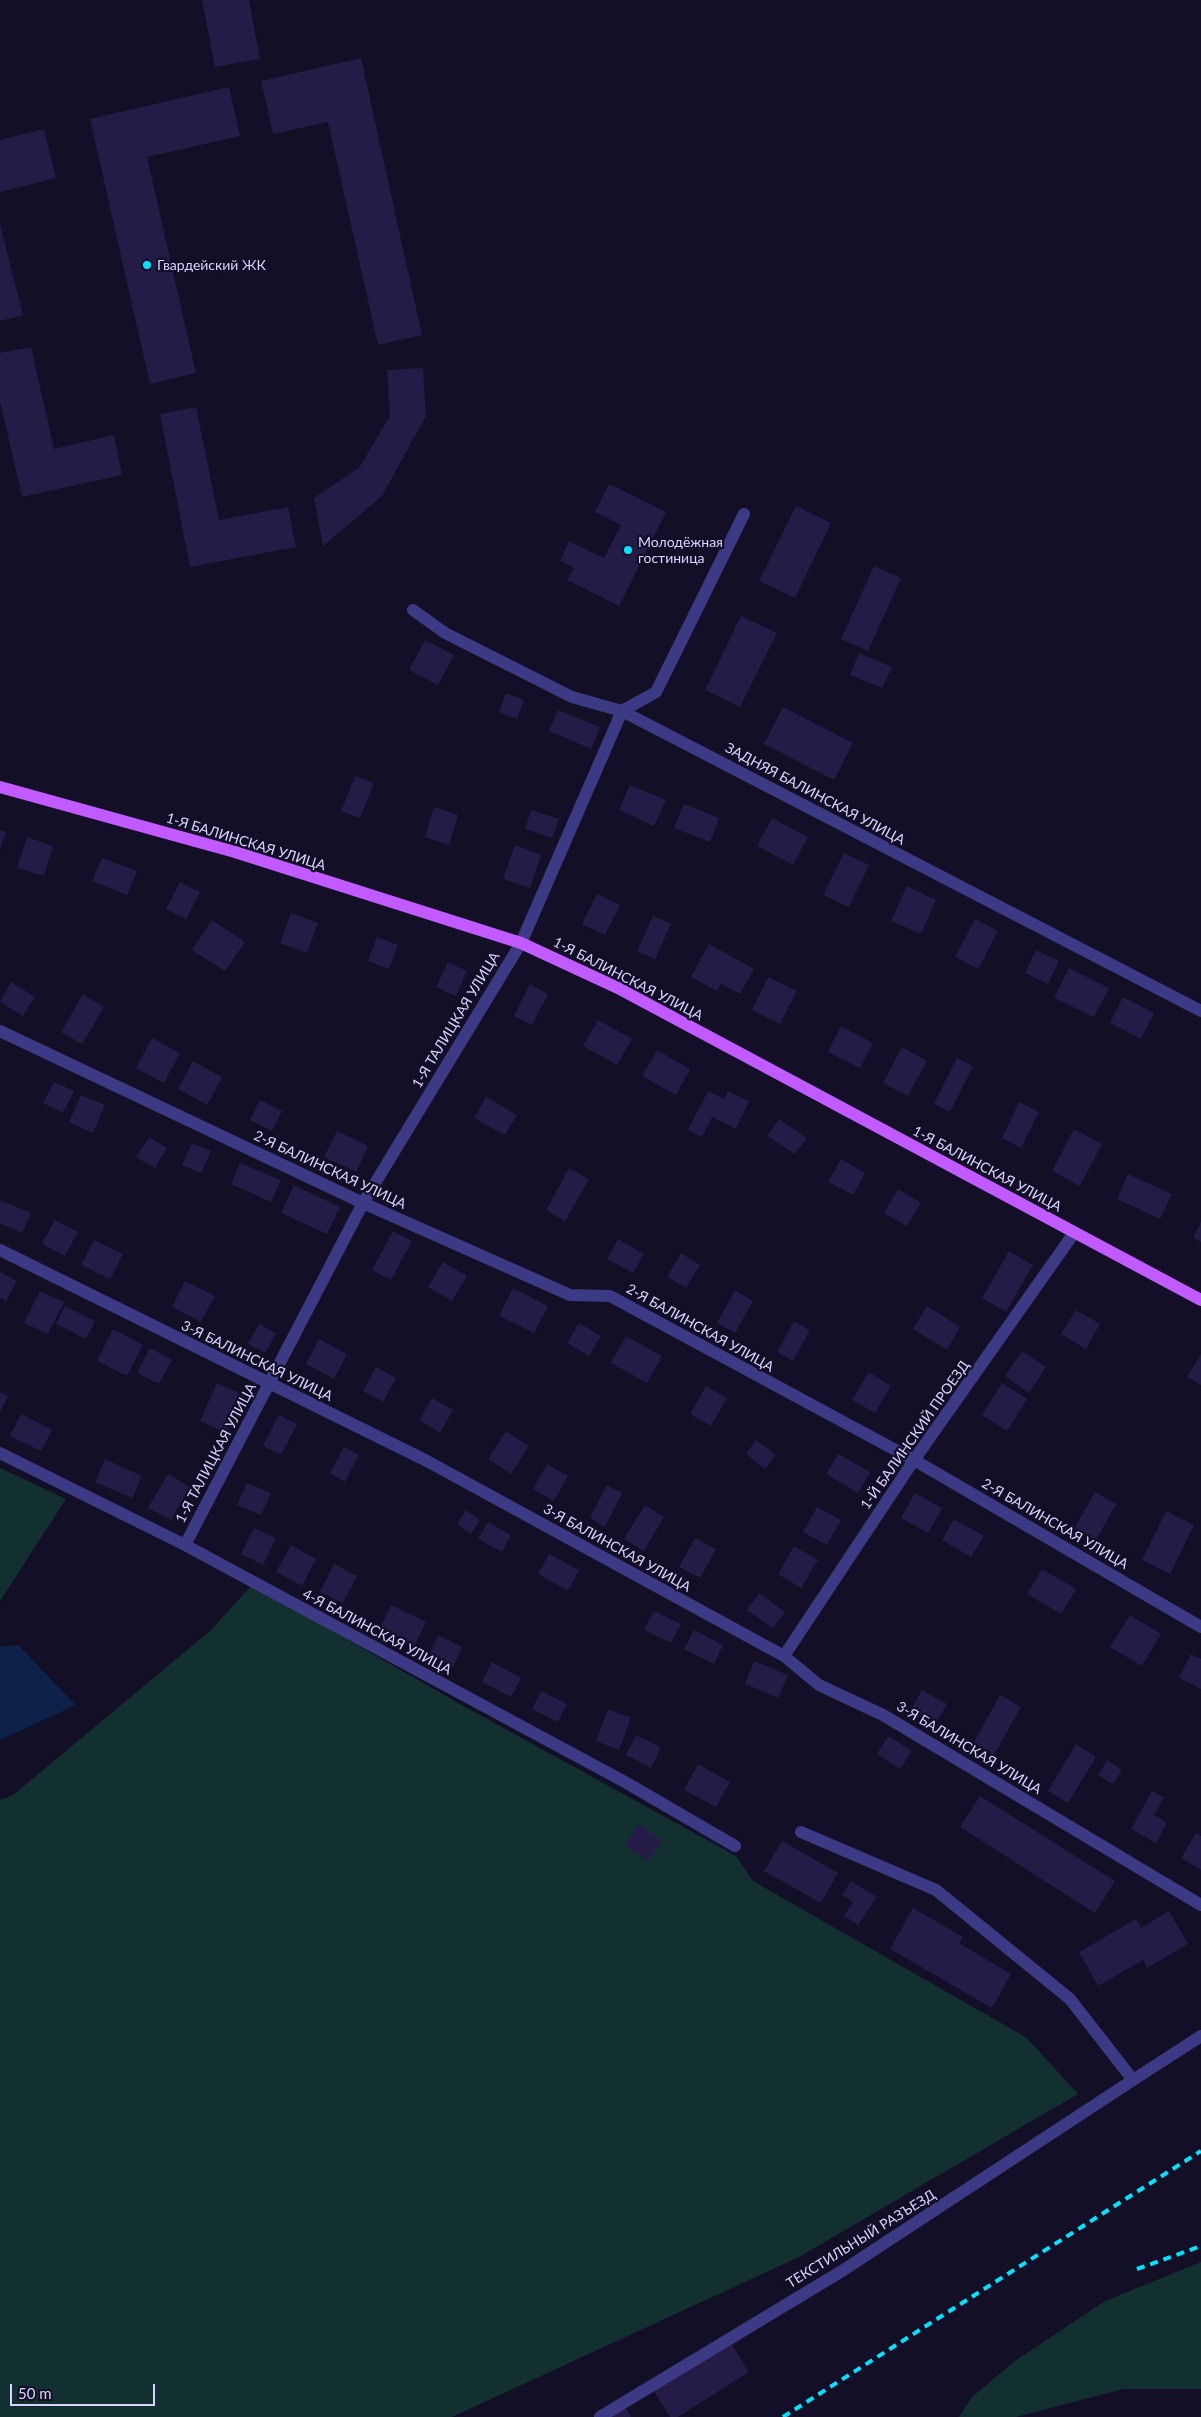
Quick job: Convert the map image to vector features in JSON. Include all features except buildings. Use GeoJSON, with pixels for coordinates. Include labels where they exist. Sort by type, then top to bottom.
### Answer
{"type":"FeatureCollection","features":[{"type":"Feature","properties":{"kind":"main road","name":"1-Я БАЛИНСКАЯ УЛИЦА"},"geometry":{"type":"LineString","coordinates":[[0,787],[235,852],[521,942],[618,988],[1201,1300]]}},
{"type":"Feature","properties":{"kind":"street"},"geometry":{"type":"LineString","coordinates":[[622,711],[656,692],[744,514]]}},
{"type":"Feature","properties":{"kind":"street","name":"ЗАДНЯЯ БАЛИНСКАЯ УЛИЦА"},"geometry":{"type":"LineString","coordinates":[[413,610],[446,633],[572,697],[622,711],[1201,1011]]}},
{"type":"Feature","properties":{"kind":"street","name":"1-Я ТАЛИЦКАЯ УЛИЦА"},"geometry":{"type":"LineString","coordinates":[[185,1545],[363,1203],[521,942],[622,711]]}},
{"type":"Feature","properties":{"kind":"street","name":"2-Я БАЛИНСКАЯ УЛИЦА"},"geometry":{"type":"LineString","coordinates":[[0,1031],[363,1203],[570,1295],[610,1296],[914,1460],[1201,1627]]}},
{"type":"Feature","properties":{"kind":"street","name":"1-Й БАЛИНСКИЙ ПРОЕЗД"},"geometry":{"type":"LineString","coordinates":[[784,1656],[914,1460],[1074,1233]]}},
{"type":"Feature","properties":{"kind":"street","name":"3-Я БАЛИНСКАЯ УЛИЦА"},"geometry":{"type":"LineString","coordinates":[[0,1250],[427,1461],[784,1656],[820,1685],[883,1715],[1201,1905]]}},
{"type":"Feature","properties":{"kind":"street","name":"4-Я БАЛИНСКАЯ УЛИЦА"},"geometry":{"type":"LineString","coordinates":[[0,1453],[185,1545],[624,1782],[735,1846]]}},
{"type":"Feature","properties":{"kind":"street"},"geometry":{"type":"LineString","coordinates":[[801,1832],[936,1890],[1070,1999],[1133,2080]]}},
{"type":"Feature","properties":{"kind":"street","name":"ТЕКСТИЛЬНЫЙ РАЗЪЕЗД"},"geometry":{"type":"LineString","coordinates":[[600,2417],[842,2271],[1201,2036]]}},
{"type":"Feature","properties":{"kind":"green space"},"geometry":{"type":"Polygon","coordinates":[[[0,1468],[66,1499],[0,1601],[0,1468]]]}},
{"type":"Feature","properties":{"kind":"green space"},"geometry":{"type":"Polygon","coordinates":[[[252,1585],[460,1704],[736,1856],[753,1881],[1027,2038],[1078,2094],[799,2257],[452,2417],[0,2417],[0,1800],[13,1795],[211,1630],[252,1585]]]}},
{"type":"Feature","properties":{"kind":"green space"},"geometry":{"type":"Polygon","coordinates":[[[1201,2262],[1201,2389],[1123,2389],[1016,2417],[959,2417],[972,2397],[1015,2361],[1105,2301],[1201,2262]]]}},
{"type":"Feature","properties":{"kind":"water"},"geometry":{"type":"Polygon","coordinates":[[[18,1645],[76,1705],[0,1740],[0,1647],[18,1645]]]}},
{"type":"Feature","properties":{"kind":"railway"},"geometry":{"type":"LineString","coordinates":[[783,2417],[1201,2151]]}},
{"type":"Feature","properties":{"kind":"railway"},"geometry":{"type":"LineString","coordinates":[[1137,2269],[1201,2246]]}},
{"type":"Feature","properties":{"kind":"place","name":"Гвардейский ЖК"},"geometry":{"type":"Point","coordinates":[147,265]}},
{"type":"Feature","properties":{"kind":"place","name":"Молодёжная гостиница"},"geometry":{"type":"Point","coordinates":[628,550]}}]}
